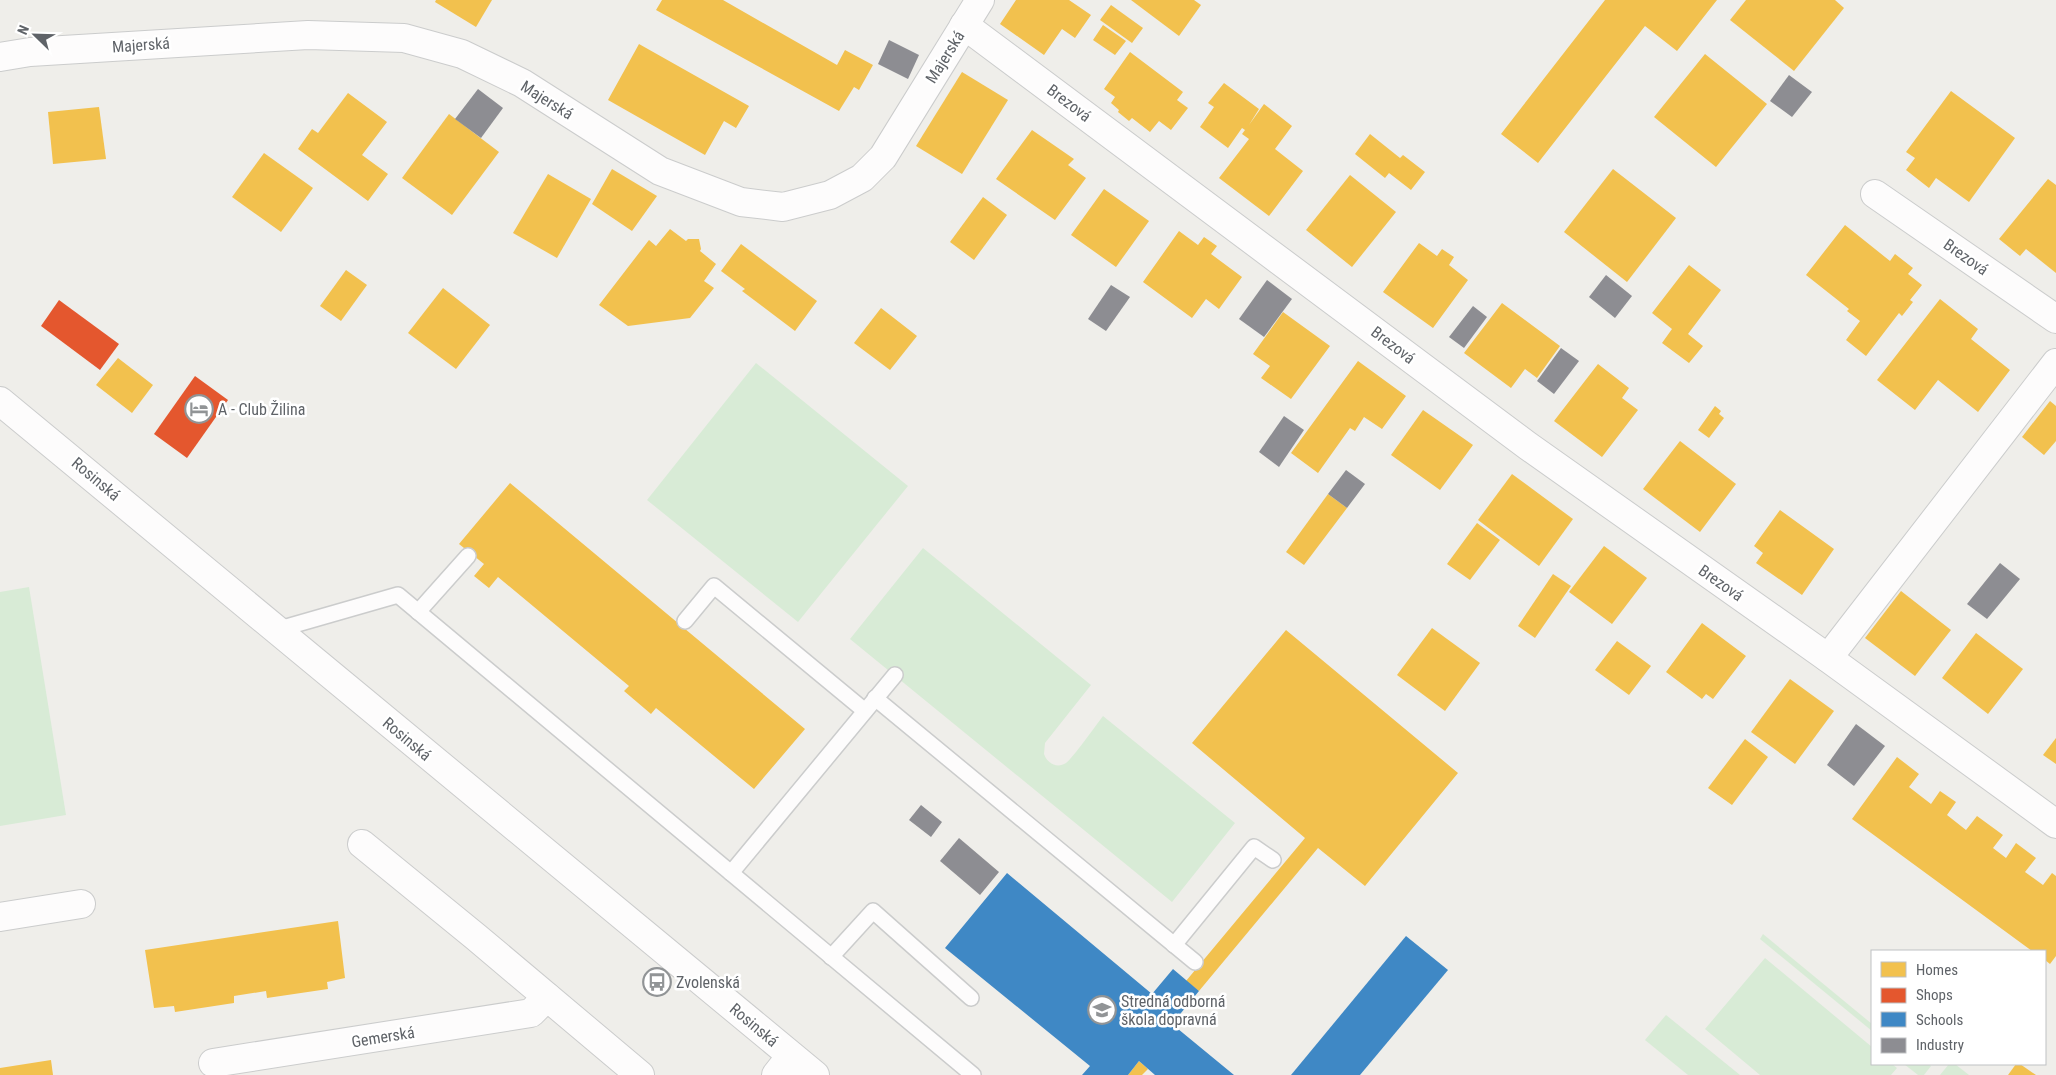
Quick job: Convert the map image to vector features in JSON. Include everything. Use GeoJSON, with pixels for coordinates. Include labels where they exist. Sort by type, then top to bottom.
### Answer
{"type":"FeatureCollection","features":[{"type":"Feature","properties":{"kind":"street","name":"Majerská"},"geometry":{"type":"LineString","coordinates":[[0,57],[30,52],[308,35],[404,38],[462,54],[522,83],[660,171],[741,202],[783,206],[830,195],[862,178],[883,157],[980,0]]}},
{"type":"Feature","properties":{"kind":"street","name":"Brezová"},"geometry":{"type":"LineString","coordinates":[[964,25],[1528,446],[1828,658],[2056,824]]}},
{"type":"Feature","properties":{"kind":"street","name":"Brezová"},"geometry":{"type":"LineString","coordinates":[[1875,194],[2056,319]]}},
{"type":"Feature","properties":{"kind":"street"},"geometry":{"type":"LineString","coordinates":[[1828,658],[2056,363]]}},
{"type":"Feature","properties":{"kind":"street","name":"Rosinská"},"geometry":{"type":"LineString","coordinates":[[0,401],[276,630],[784,1066],[815,1075]]}},
{"type":"Feature","properties":{"kind":"street"},"geometry":{"type":"LineString","coordinates":[[362,844],[640,1075]]}},
{"type":"Feature","properties":{"kind":"street"},"geometry":{"type":"LineString","coordinates":[[0,917],[81,904]]}},
{"type":"Feature","properties":{"kind":"street","name":"Gemerská"},"geometry":{"type":"LineString","coordinates":[[213,1063],[531,1013],[547,997]]}},
{"type":"Feature","properties":{"kind":"lane"},"geometry":{"type":"LineString","coordinates":[[418,612],[468,556]]}},
{"type":"Feature","properties":{"kind":"lane"},"geometry":{"type":"LineString","coordinates":[[685,621],[714,586],[865,711]]}},
{"type":"Feature","properties":{"kind":"lane"},"geometry":{"type":"LineString","coordinates":[[276,630],[398,595],[973,1075]]}},
{"type":"Feature","properties":{"kind":"lane"},"geometry":{"type":"LineString","coordinates":[[731,873],[894,675]]}},
{"type":"Feature","properties":{"kind":"lane"},"geometry":{"type":"LineString","coordinates":[[875,698],[1196,962]]}},
{"type":"Feature","properties":{"kind":"lane"},"geometry":{"type":"LineString","coordinates":[[1174,945],[1254,847],[1273,860]]}},
{"type":"Feature","properties":{"kind":"lane"},"geometry":{"type":"LineString","coordinates":[[832,957],[873,911],[971,998]]}},
{"type":"Feature","properties":{"kind":"green space"},"geometry":{"type":"Polygon","coordinates":[[[756,363],[908,486],[798,622],[647,500],[756,363]]]}},
{"type":"Feature","properties":{"kind":"green space"},"geometry":{"type":"Polygon","coordinates":[[[923,548],[1091,685],[1045,743],[1044,754],[1050,762],[1056,765],[1066,763],[1103,716],[1235,823],[1172,902],[850,639],[923,548]]]}},
{"type":"Feature","properties":{"kind":"green space"},"geometry":{"type":"Polygon","coordinates":[[[29,587],[66,815],[0,826],[0,592],[29,587]]]}},
{"type":"Feature","properties":{"kind":"green space"},"geometry":{"type":"Polygon","coordinates":[[[1763,934],[1871,1023],[1871,1030],[1760,939],[1763,934]]]}},
{"type":"Feature","properties":{"kind":"green space"},"geometry":{"type":"Polygon","coordinates":[[[1765,958],[1871,1046],[1871,1065],[1893,1065],[1897,1068],[1891,1075],[1760,1075],[1705,1029],[1765,958]]]}},
{"type":"Feature","properties":{"kind":"green space"},"geometry":{"type":"Polygon","coordinates":[[[1666,1015],[1740,1075],[1688,1075],[1645,1040],[1666,1015]]]}},
{"type":"Feature","properties":{"kind":"green space"},"geometry":{"type":"Polygon","coordinates":[[[1905,1065],[1931,1066],[1924,1075],[1918,1075],[1905,1065]]]}},
{"type":"Feature","properties":{"kind":"green space"},"geometry":{"type":"Polygon","coordinates":[[[1948,1065],[1956,1065],[1969,1075],[1940,1075],[1948,1065]]]}},
{"type":"Feature","properties":{"kind":"building: Homes"},"geometry":{"type":"Polygon","coordinates":[[[436,0],[492,0],[476,27],[435,2],[436,0]]]}},
{"type":"Feature","properties":{"kind":"building: Homes"},"geometry":{"type":"Polygon","coordinates":[[[662,0],[723,0],[837,65],[845,50],[873,65],[859,90],[854,87],[839,111],[656,10],[662,0]]]}},
{"type":"Feature","properties":{"kind":"building: Homes"},"geometry":{"type":"Polygon","coordinates":[[[1016,0],[1069,0],[1091,15],[1075,38],[1062,29],[1044,55],[1000,24],[1016,0]]]}},
{"type":"Feature","properties":{"kind":"building: Homes"},"geometry":{"type":"Polygon","coordinates":[[[1131,0],[1194,0],[1201,5],[1179,36],[1131,0]]]}},
{"type":"Feature","properties":{"kind":"building: Homes"},"geometry":{"type":"Polygon","coordinates":[[[1605,0],[1717,0],[1677,51],[1645,26],[1538,163],[1501,134],[1605,0]]]}},
{"type":"Feature","properties":{"kind":"building: Homes"},"geometry":{"type":"Polygon","coordinates":[[[1746,0],[1835,0],[1844,8],[1794,71],[1730,20],[1746,0]]]}},
{"type":"Feature","properties":{"kind":"building: Homes"},"geometry":{"type":"Polygon","coordinates":[[[1111,5],[1143,28],[1132,43],[1100,20],[1111,5]]]}},
{"type":"Feature","properties":{"kind":"building: Homes"},"geometry":{"type":"Polygon","coordinates":[[[1103,25],[1126,41],[1115,55],[1093,40],[1103,25]]]}},
{"type":"Feature","properties":{"kind":"building: Homes"},"geometry":{"type":"Polygon","coordinates":[[[639,44],[749,106],[736,128],[724,121],[705,155],[608,100],[639,44]]]}},
{"type":"Feature","properties":{"kind":"building: Homes"},"geometry":{"type":"Polygon","coordinates":[[[1130,52],[1183,92],[1177,100],[1188,108],[1171,130],[1159,121],[1150,132],[1132,118],[1129,121],[1111,103],[1115,97],[1104,89],[1130,52]]]}},
{"type":"Feature","properties":{"kind":"building: Homes"},"geometry":{"type":"Polygon","coordinates":[[[1705,54],[1767,104],[1716,167],[1654,117],[1705,54]]]}},
{"type":"Feature","properties":{"kind":"building: Homes"},"geometry":{"type":"Polygon","coordinates":[[[962,72],[1008,100],[962,174],[916,146],[962,72]]]}},
{"type":"Feature","properties":{"kind":"building: Homes"},"geometry":{"type":"Polygon","coordinates":[[[1224,83],[1259,109],[1249,125],[1264,104],[1292,126],[1275,149],[1303,171],[1269,216],[1219,178],[1249,139],[1242,134],[1245,130],[1242,128],[1228,148],[1200,127],[1214,107],[1208,103],[1224,83]]]}},
{"type":"Feature","properties":{"kind":"building: Homes"},"geometry":{"type":"Polygon","coordinates":[[[1951,91],[2015,138],[1969,202],[1936,178],[1929,188],[1906,170],[1915,158],[1906,152],[1951,91]]]}},
{"type":"Feature","properties":{"kind":"building: Homes"},"geometry":{"type":"Polygon","coordinates":[[[348,93],[387,122],[362,155],[388,174],[368,201],[298,149],[312,129],[318,133],[348,93]]]}},
{"type":"Feature","properties":{"kind":"building: Homes"},"geometry":{"type":"Polygon","coordinates":[[[99,107],[106,159],[53,164],[48,112],[99,107]]]}},
{"type":"Feature","properties":{"kind":"building: Homes"},"geometry":{"type":"Polygon","coordinates":[[[449,114],[499,152],[452,215],[402,178],[449,114]]]}},
{"type":"Feature","properties":{"kind":"building: Homes"},"geometry":{"type":"Polygon","coordinates":[[[1032,130],[1074,159],[1068,165],[1086,178],[1055,220],[996,179],[1032,130]]]}},
{"type":"Feature","properties":{"kind":"building: Homes"},"geometry":{"type":"Polygon","coordinates":[[[1370,134],[1400,158],[1403,155],[1425,172],[1411,190],[1389,173],[1385,178],[1355,154],[1370,134]]]}},
{"type":"Feature","properties":{"kind":"building: Homes"},"geometry":{"type":"Polygon","coordinates":[[[264,153],[313,188],[281,232],[232,197],[264,153]]]}},
{"type":"Feature","properties":{"kind":"building: Homes"},"geometry":{"type":"Polygon","coordinates":[[[612,169],[657,196],[632,231],[592,204],[612,169]]]}},
{"type":"Feature","properties":{"kind":"building: Homes"},"geometry":{"type":"Polygon","coordinates":[[[1613,169],[1676,218],[1627,282],[1564,232],[1613,169]]]}},
{"type":"Feature","properties":{"kind":"building: Homes"},"geometry":{"type":"Polygon","coordinates":[[[548,174],[591,199],[557,258],[513,233],[548,174]]]}},
{"type":"Feature","properties":{"kind":"building: Homes"},"geometry":{"type":"Polygon","coordinates":[[[1350,175],[1396,212],[1352,267],[1306,230],[1350,175]]]}},
{"type":"Feature","properties":{"kind":"building: Homes"},"geometry":{"type":"Polygon","coordinates":[[[2048,179],[2056,185],[2056,273],[2026,249],[2020,256],[1999,239],[2048,179]]]}},
{"type":"Feature","properties":{"kind":"building: Homes"},"geometry":{"type":"Polygon","coordinates":[[[1104,189],[1149,221],[1116,267],[1071,235],[1104,189]]]}},
{"type":"Feature","properties":{"kind":"building: Homes"},"geometry":{"type":"Polygon","coordinates":[[[983,197],[1007,215],[974,260],[950,242],[983,197]]]}},
{"type":"Feature","properties":{"kind":"building: Homes"},"geometry":{"type":"Polygon","coordinates":[[[1845,225],[1890,261],[1895,254],[1913,268],[1908,274],[1922,285],[1910,300],[1913,302],[1902,316],[1899,313],[1866,356],[1846,340],[1860,321],[1847,311],[1849,309],[1806,275],[1845,225]]]}},
{"type":"Feature","properties":{"kind":"building: Homes"},"geometry":{"type":"Polygon","coordinates":[[[670,229],[686,241],[688,239],[699,239],[700,251],[716,264],[704,281],[714,288],[690,318],[628,326],[599,305],[649,240],[656,246],[670,229]]]}},
{"type":"Feature","properties":{"kind":"building: Homes"},"geometry":{"type":"Polygon","coordinates":[[[1179,231],[1198,245],[1204,237],[1217,246],[1211,254],[1242,277],[1219,309],[1206,299],[1192,318],[1143,282],[1179,231]]]}},
{"type":"Feature","properties":{"kind":"building: Homes"},"geometry":{"type":"Polygon","coordinates":[[[1419,243],[1437,256],[1442,249],[1454,257],[1449,265],[1468,280],[1433,328],[1383,292],[1419,243]]]}},
{"type":"Feature","properties":{"kind":"building: Homes"},"geometry":{"type":"Polygon","coordinates":[[[741,244],[817,301],[795,331],[742,291],[745,289],[721,271],[741,244]]]}},
{"type":"Feature","properties":{"kind":"building: Homes"},"geometry":{"type":"Polygon","coordinates":[[[1689,265],[1721,290],[1688,334],[1703,346],[1689,363],[1662,343],[1672,329],[1652,313],[1689,265]]]}},
{"type":"Feature","properties":{"kind":"building: Homes"},"geometry":{"type":"Polygon","coordinates":[[[346,270],[367,285],[341,321],[320,306],[346,270]]]}},
{"type":"Feature","properties":{"kind":"building: Homes"},"geometry":{"type":"Polygon","coordinates":[[[443,288],[490,325],[456,369],[408,333],[443,288]]]}},
{"type":"Feature","properties":{"kind":"building: Homes"},"geometry":{"type":"Polygon","coordinates":[[[1940,299],[1978,329],[1971,339],[2010,370],[1978,412],[1938,380],[1915,410],[1877,380],[1940,299]]]}},
{"type":"Feature","properties":{"kind":"building: Homes"},"geometry":{"type":"Polygon","coordinates":[[[1502,303],[1560,346],[1537,378],[1525,369],[1511,388],[1464,353],[1502,303]]]}},
{"type":"Feature","properties":{"kind":"building: Homes"},"geometry":{"type":"Polygon","coordinates":[[[881,308],[917,336],[890,370],[854,343],[881,308]]]}},
{"type":"Feature","properties":{"kind":"building: Homes"},"geometry":{"type":"Polygon","coordinates":[[[1283,312],[1330,346],[1291,399],[1261,378],[1270,366],[1253,354],[1283,312]]]}},
{"type":"Feature","properties":{"kind":"building: Homes"},"geometry":{"type":"Polygon","coordinates":[[[118,358],[153,385],[132,413],[96,385],[118,358]]]}},
{"type":"Feature","properties":{"kind":"building: Homes"},"geometry":{"type":"Polygon","coordinates":[[[1358,361],[1406,396],[1382,429],[1364,417],[1355,431],[1350,428],[1318,473],[1291,453],[1358,361]]]}},
{"type":"Feature","properties":{"kind":"building: Homes"},"geometry":{"type":"Polygon","coordinates":[[[1598,364],[1629,388],[1622,398],[1638,410],[1602,457],[1554,421],[1598,364]]]}},
{"type":"Feature","properties":{"kind":"building: Homes"},"geometry":{"type":"Polygon","coordinates":[[[2050,401],[2056,406],[2056,441],[2044,455],[2022,437],[2050,401]]]}},
{"type":"Feature","properties":{"kind":"building: Homes"},"geometry":{"type":"Polygon","coordinates":[[[1715,406],[1721,411],[1719,414],[1724,418],[1709,438],[1698,430],[1715,406]]]}},
{"type":"Feature","properties":{"kind":"building: Homes"},"geometry":{"type":"Polygon","coordinates":[[[1423,410],[1473,445],[1440,490],[1391,455],[1423,410]]]}},
{"type":"Feature","properties":{"kind":"building: Homes"},"geometry":{"type":"Polygon","coordinates":[[[1680,441],[1736,484],[1700,532],[1643,489],[1680,441]]]}},
{"type":"Feature","properties":{"kind":"building: Homes"},"geometry":{"type":"Polygon","coordinates":[[[1512,474],[1573,519],[1539,566],[1478,520],[1512,474]]]}},
{"type":"Feature","properties":{"kind":"building: Homes"},"geometry":{"type":"Polygon","coordinates":[[[510,483],[805,729],[754,789],[656,708],[651,714],[624,691],[629,686],[498,577],[489,588],[474,576],[484,564],[459,544],[510,483]]]}},
{"type":"Feature","properties":{"kind":"building: Homes"},"geometry":{"type":"Polygon","coordinates":[[[1328,494],[1347,508],[1304,565],[1286,552],[1328,494]]]}},
{"type":"Feature","properties":{"kind":"building: Homes"},"geometry":{"type":"Polygon","coordinates":[[[1780,510],[1834,549],[1802,595],[1756,563],[1763,553],[1754,546],[1780,510]]]}},
{"type":"Feature","properties":{"kind":"building: Homes"},"geometry":{"type":"Polygon","coordinates":[[[1477,523],[1500,540],[1470,580],[1447,564],[1477,523]]]}},
{"type":"Feature","properties":{"kind":"building: Homes"},"geometry":{"type":"Polygon","coordinates":[[[1604,546],[1647,578],[1612,624],[1569,592],[1604,546]]]}},
{"type":"Feature","properties":{"kind":"building: Homes"},"geometry":{"type":"Polygon","coordinates":[[[1553,574],[1571,586],[1535,638],[1518,626],[1553,574]]]}},
{"type":"Feature","properties":{"kind":"building: Homes"},"geometry":{"type":"Polygon","coordinates":[[[1901,591],[1951,630],[1915,676],[1865,638],[1901,591]]]}},
{"type":"Feature","properties":{"kind":"building: Homes"},"geometry":{"type":"Polygon","coordinates":[[[1702,623],[1746,656],[1713,699],[1706,694],[1702,699],[1666,672],[1702,623]]]}},
{"type":"Feature","properties":{"kind":"building: Homes"},"geometry":{"type":"Polygon","coordinates":[[[1432,628],[1480,663],[1445,711],[1397,675],[1432,628]]]}},
{"type":"Feature","properties":{"kind":"building: Homes"},"geometry":{"type":"Polygon","coordinates":[[[1286,630],[1458,773],[1365,886],[1318,848],[1199,991],[1186,981],[1305,838],[1192,743],[1286,630]]]}},
{"type":"Feature","properties":{"kind":"building: Homes"},"geometry":{"type":"Polygon","coordinates":[[[1976,633],[2023,669],[1988,714],[1942,678],[1976,633]]]}},
{"type":"Feature","properties":{"kind":"building: Homes"},"geometry":{"type":"Polygon","coordinates":[[[1617,641],[1651,666],[1629,695],[1595,670],[1617,641]]]}},
{"type":"Feature","properties":{"kind":"building: Homes"},"geometry":{"type":"Polygon","coordinates":[[[1790,679],[1834,711],[1795,764],[1751,732],[1790,679]]]}},
{"type":"Feature","properties":{"kind":"building: Homes"},"geometry":{"type":"Polygon","coordinates":[[[2056,738],[2056,764],[2043,755],[2056,738]]]}},
{"type":"Feature","properties":{"kind":"building: Homes"},"geometry":{"type":"Polygon","coordinates":[[[1745,739],[1768,757],[1732,805],[1708,788],[1745,739]]]}},
{"type":"Feature","properties":{"kind":"building: Homes"},"geometry":{"type":"Polygon","coordinates":[[[1897,757],[1919,774],[1909,787],[1931,804],[1940,791],[1956,802],[1947,815],[1966,830],[1977,816],[2003,835],[1993,848],[2006,858],[2016,843],[2036,858],[2025,872],[2043,885],[2052,873],[2056,876],[2056,956],[2050,964],[2046,961],[2046,950],[2031,950],[1852,819],[1897,757]]]}},
{"type":"Feature","properties":{"kind":"building: Homes"},"geometry":{"type":"Polygon","coordinates":[[[338,921],[345,978],[327,982],[328,989],[267,998],[266,991],[234,996],[234,1003],[175,1012],[174,1006],[154,1008],[145,950],[338,921]]]}},
{"type":"Feature","properties":{"kind":"building: Homes"},"geometry":{"type":"Polygon","coordinates":[[[51,1060],[53,1075],[0,1075],[0,1068],[51,1060]]]}},
{"type":"Feature","properties":{"kind":"building: Homes"},"geometry":{"type":"Polygon","coordinates":[[[1139,1061],[1148,1069],[1142,1075],[1128,1075],[1139,1061]]]}},
{"type":"Feature","properties":{"kind":"building: Homes"},"geometry":{"type":"Polygon","coordinates":[[[2015,1065],[2021,1065],[2036,1075],[2008,1075],[2015,1065]]]}},
{"type":"Feature","properties":{"kind":"building: Shops"},"geometry":{"type":"Polygon","coordinates":[[[59,300],[119,344],[100,370],[41,326],[59,300]]]}},
{"type":"Feature","properties":{"kind":"building: Shops"},"geometry":{"type":"Polygon","coordinates":[[[195,376],[228,400],[187,458],[154,434],[195,376]]]}},
{"type":"Feature","properties":{"kind":"building: Schools"},"geometry":{"type":"Polygon","coordinates":[[[1007,873],[1152,994],[1173,969],[1199,991],[1172,1024],[1234,1075],[1155,1075],[1139,1061],[1128,1075],[1082,1075],[1090,1066],[945,948],[1007,873]]]}},
{"type":"Feature","properties":{"kind":"building: Schools"},"geometry":{"type":"Polygon","coordinates":[[[1406,936],[1448,970],[1360,1075],[1291,1075],[1406,936]]]}},
{"type":"Feature","properties":{"kind":"building: Industry"},"geometry":{"type":"Polygon","coordinates":[[[889,40],[919,55],[908,79],[878,64],[889,40]]]}},
{"type":"Feature","properties":{"kind":"building: Industry"},"geometry":{"type":"Polygon","coordinates":[[[1789,75],[1812,92],[1792,117],[1770,101],[1789,75]]]}},
{"type":"Feature","properties":{"kind":"building: Industry"},"geometry":{"type":"Polygon","coordinates":[[[478,89],[503,108],[481,138],[455,119],[478,89]]]}},
{"type":"Feature","properties":{"kind":"building: Industry"},"geometry":{"type":"Polygon","coordinates":[[[1606,275],[1632,296],[1615,318],[1589,297],[1606,275]]]}},
{"type":"Feature","properties":{"kind":"building: Industry"},"geometry":{"type":"Polygon","coordinates":[[[1267,280],[1292,299],[1264,337],[1239,319],[1267,280]]]}},
{"type":"Feature","properties":{"kind":"building: Industry"},"geometry":{"type":"Polygon","coordinates":[[[1111,285],[1130,297],[1106,331],[1088,319],[1111,285]]]}},
{"type":"Feature","properties":{"kind":"building: Industry"},"geometry":{"type":"Polygon","coordinates":[[[1473,306],[1487,317],[1464,348],[1449,337],[1473,306]]]}},
{"type":"Feature","properties":{"kind":"building: Industry"},"geometry":{"type":"Polygon","coordinates":[[[1561,348],[1579,361],[1554,394],[1537,381],[1561,348]]]}},
{"type":"Feature","properties":{"kind":"building: Industry"},"geometry":{"type":"Polygon","coordinates":[[[1284,416],[1304,430],[1279,467],[1259,452],[1284,416]]]}},
{"type":"Feature","properties":{"kind":"building: Industry"},"geometry":{"type":"Polygon","coordinates":[[[1346,470],[1365,484],[1347,508],[1328,494],[1346,470]]]}},
{"type":"Feature","properties":{"kind":"building: Industry"},"geometry":{"type":"Polygon","coordinates":[[[2000,563],[2020,579],[1987,619],[1967,604],[2000,563]]]}},
{"type":"Feature","properties":{"kind":"building: Industry"},"geometry":{"type":"Polygon","coordinates":[[[1856,724],[1885,746],[1854,786],[1827,765],[1856,724]]]}},
{"type":"Feature","properties":{"kind":"building: Industry"},"geometry":{"type":"Polygon","coordinates":[[[921,805],[942,822],[931,837],[909,820],[921,805]]]}},
{"type":"Feature","properties":{"kind":"building: Industry"},"geometry":{"type":"Polygon","coordinates":[[[959,838],[999,872],[980,895],[940,861],[959,838]]]}},
{"type":"Feature","properties":{"kind":"place","name":"A - Club Žilina"},"geometry":{"type":"Point","coordinates":[199,409]}},
{"type":"Feature","properties":{"kind":"place","name":"Zvolenská"},"geometry":{"type":"Point","coordinates":[657,982]}},
{"type":"Feature","properties":{"kind":"place","name":"Stredná odborná škola dopravná"},"geometry":{"type":"Point","coordinates":[1102,1010]}}]}
